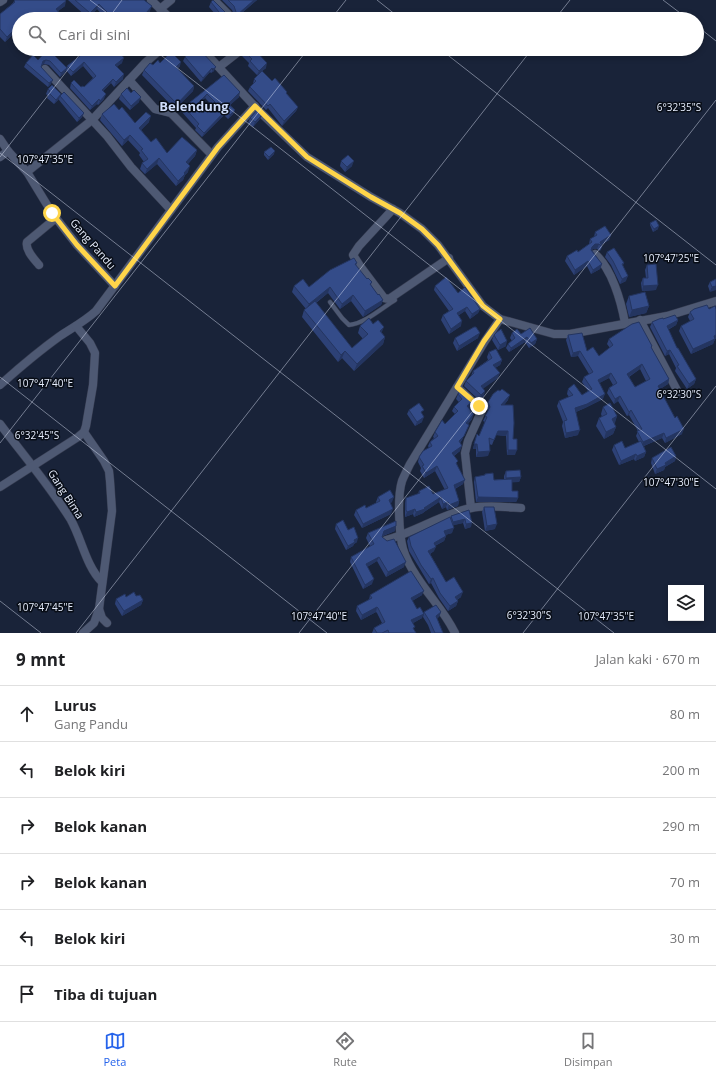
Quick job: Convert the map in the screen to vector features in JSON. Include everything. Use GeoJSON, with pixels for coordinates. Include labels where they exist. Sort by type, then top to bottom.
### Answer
{"type":"FeatureCollection","features":[{"type":"Feature","properties":{"kind":"street"},"geometry":{"type":"LineString","coordinates":[[151,0],[163,12]]}},
{"type":"Feature","properties":{"kind":"street"},"geometry":{"type":"LineString","coordinates":[[160,9],[171,0]]}},
{"type":"Feature","properties":{"kind":"street"},"geometry":{"type":"LineString","coordinates":[[216,2],[226,12]]}},
{"type":"Feature","properties":{"kind":"street"},"geometry":{"type":"LineString","coordinates":[[27,172],[92,120],[153,56]]}},
{"type":"Feature","properties":{"kind":"street"},"geometry":{"type":"LineString","coordinates":[[209,56],[255,106],[307,157],[393,209],[422,229],[450,260],[483,306],[500,319],[554,334],[570,334],[667,316],[716,301]]}},
{"type":"Feature","properties":{"kind":"street"},"geometry":{"type":"LineString","coordinates":[[219,67],[233,56]]}},
{"type":"Feature","properties":{"kind":"street"},"geometry":{"type":"LineString","coordinates":[[45,70],[92,120],[131,167],[171,210]]}},
{"type":"Feature","properties":{"kind":"street"},"geometry":{"type":"LineString","coordinates":[[129,80],[155,109],[171,113],[212,155]]}},
{"type":"Feature","properties":{"kind":"street"},"geometry":{"type":"LineString","coordinates":[[0,385],[35,354],[90,317],[96,311],[212,155],[255,106]]}},
{"type":"Feature","properties":{"kind":"street","name":"Gang Pandu"},"geometry":{"type":"LineString","coordinates":[[0,139],[8,151],[27,172],[56,218],[77,245],[115,286]]}},
{"type":"Feature","properties":{"kind":"street"},"geometry":{"type":"LineString","coordinates":[[0,157],[8,151]]}},
{"type":"Feature","properties":{"kind":"street"},"geometry":{"type":"LineString","coordinates":[[393,209],[359,246],[353,255],[384,298],[389,299],[395,296],[450,260]]}},
{"type":"Feature","properties":{"kind":"street"},"geometry":{"type":"LineString","coordinates":[[39,265],[28,249],[26,245],[27,242],[56,218]]}},
{"type":"Feature","properties":{"kind":"street"},"geometry":{"type":"LineString","coordinates":[[595,254],[609,274],[621,303],[625,323]]}},
{"type":"Feature","properties":{"kind":"street"},"geometry":{"type":"LineString","coordinates":[[455,633],[445,615],[413,570],[403,548],[399,502],[402,481],[410,464],[484,341],[500,319]]}},
{"type":"Feature","properties":{"kind":"street"},"geometry":{"type":"LineString","coordinates":[[640,320],[679,394]]}},
{"type":"Feature","properties":{"kind":"street"},"geometry":{"type":"LineString","coordinates":[[76,326],[90,343],[95,353],[93,385],[84,432],[109,471],[112,511],[99,609],[94,623],[83,633]]}},
{"type":"Feature","properties":{"kind":"street"},"geometry":{"type":"LineString","coordinates":[[457,387],[482,410],[468,441],[465,453],[471,508]]}},
{"type":"Feature","properties":{"kind":"street","name":"Gang Bima"},"geometry":{"type":"LineString","coordinates":[[0,424],[66,511],[94,572],[102,582]]}},
{"type":"Feature","properties":{"kind":"street"},"geometry":{"type":"LineString","coordinates":[[0,487],[84,432]]}},
{"type":"Feature","properties":{"kind":"street"},"geometry":{"type":"LineString","coordinates":[[386,540],[401,536],[452,514],[471,508],[521,508]]}},
{"type":"Feature","properties":{"kind":"street"},"geometry":{"type":"LineString","coordinates":[[99,609],[102,618],[107,624]]}},
{"type":"Feature","properties":{"kind":"lane"},"geometry":{"type":"LineString","coordinates":[[330,302],[349,325],[354,325],[372,316],[450,260]]}},
{"type":"Feature","properties":{"kind":"building"},"geometry":{"type":"Polygon","coordinates":[[[75,0],[144,0],[152,6],[147,12],[107,12],[99,4],[91,12],[89,12],[75,0]]]}},
{"type":"Feature","properties":{"kind":"building"},"geometry":{"type":"Polygon","coordinates":[[[213,0],[225,12],[219,12],[211,2],[213,0]]]}},
{"type":"Feature","properties":{"kind":"building"},"geometry":{"type":"Polygon","coordinates":[[[228,0],[254,0],[240,12],[236,12],[234,6],[228,0]]]}},
{"type":"Feature","properties":{"kind":"building"},"geometry":{"type":"Polygon","coordinates":[[[14,1],[66,1],[56,9],[58,12],[12,12],[12,32],[7,37],[0,29],[0,14],[15,2],[14,1]]]}},
{"type":"Feature","properties":{"kind":"building"},"geometry":{"type":"Polygon","coordinates":[[[32,56],[38,60],[42,56],[55,56],[67,68],[61,73],[50,61],[43,61],[41,67],[53,80],[49,83],[26,63],[32,56]]]}},
{"type":"Feature","properties":{"kind":"building"},"geometry":{"type":"Polygon","coordinates":[[[80,56],[122,56],[124,58],[115,65],[124,74],[116,82],[113,79],[102,90],[106,94],[100,101],[99,99],[92,106],[71,83],[74,80],[81,87],[84,87],[96,76],[84,62],[73,72],[67,66],[80,56]]]}},
{"type":"Feature","properties":{"kind":"building"},"geometry":{"type":"Polygon","coordinates":[[[167,56],[175,56],[181,62],[176,67],[194,86],[177,104],[144,70],[150,63],[153,65],[158,60],[160,63],[167,56]]]}},
{"type":"Feature","properties":{"kind":"building"},"geometry":{"type":"Polygon","coordinates":[[[206,56],[216,67],[213,69],[212,68],[203,78],[185,57],[206,56]]]}},
{"type":"Feature","properties":{"kind":"building"},"geometry":{"type":"Polygon","coordinates":[[[249,56],[260,56],[267,63],[259,71],[250,61],[252,59],[249,56]]]}},
{"type":"Feature","properties":{"kind":"building"},"geometry":{"type":"Polygon","coordinates":[[[262,71],[272,81],[275,78],[298,107],[284,121],[270,104],[268,106],[250,87],[256,81],[254,79],[262,71]]]}},
{"type":"Feature","properties":{"kind":"building"},"geometry":{"type":"Polygon","coordinates":[[[224,75],[240,92],[228,104],[235,110],[230,115],[226,110],[204,133],[197,126],[199,124],[184,107],[224,75]],[[207,94],[198,103],[206,112],[215,102],[207,94]]]}},
{"type":"Feature","properties":{"kind":"building"},"geometry":{"type":"Polygon","coordinates":[[[52,85],[61,94],[56,100],[49,93],[50,91],[48,89],[52,85]]]}},
{"type":"Feature","properties":{"kind":"building"},"geometry":{"type":"Polygon","coordinates":[[[127,88],[131,93],[134,90],[141,97],[131,106],[121,94],[127,88]]]}},
{"type":"Feature","properties":{"kind":"building"},"geometry":{"type":"Polygon","coordinates":[[[64,92],[84,113],[79,118],[60,96],[64,92]]]}},
{"type":"Feature","properties":{"kind":"building"},"geometry":{"type":"Polygon","coordinates":[[[114,104],[119,110],[122,107],[135,123],[146,112],[151,116],[139,128],[151,142],[156,138],[167,153],[182,137],[197,150],[186,162],[190,166],[178,181],[159,158],[147,169],[142,163],[148,159],[141,150],[143,149],[130,135],[124,140],[102,114],[114,104]]]}},
{"type":"Feature","properties":{"kind":"building"},"geometry":{"type":"Polygon","coordinates":[[[257,110],[262,115],[255,122],[250,118],[257,110]]]}},
{"type":"Feature","properties":{"kind":"building"},"geometry":{"type":"Polygon","coordinates":[[[271,147],[275,151],[269,157],[264,152],[271,147]]]}},
{"type":"Feature","properties":{"kind":"building"},"geometry":{"type":"Polygon","coordinates":[[[348,155],[354,161],[347,167],[341,161],[348,155]]]}},
{"type":"Feature","properties":{"kind":"building"},"geometry":{"type":"Polygon","coordinates":[[[656,220],[659,226],[654,229],[650,223],[656,220]]]}},
{"type":"Feature","properties":{"kind":"building"},"geometry":{"type":"Polygon","coordinates":[[[605,226],[611,235],[600,242],[602,247],[599,244],[595,244],[591,250],[602,264],[593,270],[588,261],[575,270],[567,256],[577,250],[578,252],[592,242],[590,239],[597,235],[595,232],[605,226]]]}},
{"type":"Feature","properties":{"kind":"building"},"geometry":{"type":"Polygon","coordinates":[[[614,248],[624,263],[622,264],[628,276],[622,279],[607,252],[614,248]]]}},
{"type":"Feature","properties":{"kind":"building"},"geometry":{"type":"Polygon","coordinates":[[[354,258],[357,263],[355,264],[367,279],[368,278],[372,282],[370,284],[383,300],[365,311],[353,295],[342,304],[330,287],[309,304],[294,286],[303,279],[309,287],[330,270],[354,258]]]}},
{"type":"Feature","properties":{"kind":"building"},"geometry":{"type":"Polygon","coordinates":[[[656,264],[658,285],[643,286],[643,278],[648,278],[647,265],[656,264]]]}},
{"type":"Feature","properties":{"kind":"building"},"geometry":{"type":"Polygon","coordinates":[[[446,277],[458,293],[465,287],[480,309],[472,314],[467,307],[457,313],[462,321],[451,329],[443,315],[453,309],[435,286],[446,277]]]}},
{"type":"Feature","properties":{"kind":"building"},"geometry":{"type":"Polygon","coordinates":[[[716,279],[716,286],[712,287],[710,282],[716,279]]]}},
{"type":"Feature","properties":{"kind":"building"},"geometry":{"type":"Polygon","coordinates":[[[645,292],[649,306],[632,310],[629,296],[645,292]]]}},
{"type":"Feature","properties":{"kind":"building"},"geometry":{"type":"Polygon","coordinates":[[[315,301],[352,348],[368,334],[360,326],[369,318],[373,324],[378,320],[384,327],[380,331],[385,337],[357,364],[345,351],[341,355],[304,310],[315,301]]]}},
{"type":"Feature","properties":{"kind":"building"},"geometry":{"type":"Polygon","coordinates":[[[707,305],[709,309],[715,306],[716,309],[715,339],[693,349],[681,326],[694,319],[690,312],[694,309],[707,305]]]}},
{"type":"Feature","properties":{"kind":"building"},"geometry":{"type":"Polygon","coordinates":[[[675,315],[678,320],[667,326],[677,348],[696,379],[689,384],[677,366],[679,365],[670,350],[667,351],[652,322],[675,315]]]}},
{"type":"Feature","properties":{"kind":"building"},"geometry":{"type":"Polygon","coordinates":[[[639,322],[669,379],[658,386],[675,418],[677,416],[684,429],[666,438],[664,433],[643,442],[637,431],[642,429],[631,410],[629,412],[620,396],[615,399],[609,388],[617,383],[611,373],[598,380],[605,394],[587,404],[575,408],[580,430],[566,433],[564,421],[567,420],[559,401],[573,395],[568,389],[574,384],[582,395],[592,389],[584,377],[593,372],[580,351],[573,353],[568,335],[582,333],[587,351],[593,347],[599,356],[613,345],[609,339],[632,324],[639,322]],[[642,364],[627,374],[635,387],[650,379],[642,364]]]}},
{"type":"Feature","properties":{"kind":"building"},"geometry":{"type":"Polygon","coordinates":[[[476,327],[480,333],[459,346],[455,338],[476,327]]]}},
{"type":"Feature","properties":{"kind":"building"},"geometry":{"type":"Polygon","coordinates":[[[530,328],[537,339],[531,343],[527,337],[511,348],[508,344],[515,338],[512,333],[517,329],[521,334],[530,328]]]}},
{"type":"Feature","properties":{"kind":"building"},"geometry":{"type":"Polygon","coordinates":[[[501,329],[507,341],[500,345],[494,335],[501,329]]]}},
{"type":"Feature","properties":{"kind":"building"},"geometry":{"type":"Polygon","coordinates":[[[496,349],[502,360],[493,365],[500,373],[481,386],[485,391],[481,395],[466,381],[474,373],[473,371],[492,358],[489,352],[496,349]]]}},
{"type":"Feature","properties":{"kind":"building"},"geometry":{"type":"Polygon","coordinates":[[[502,389],[510,395],[501,405],[513,405],[513,439],[517,439],[517,450],[508,450],[508,431],[498,431],[494,440],[489,438],[490,451],[478,452],[477,444],[474,444],[477,434],[479,436],[487,417],[485,416],[490,407],[488,402],[493,394],[502,389]]]}},
{"type":"Feature","properties":{"kind":"building"},"geometry":{"type":"Polygon","coordinates":[[[460,391],[472,402],[467,406],[474,414],[466,423],[469,425],[464,436],[459,441],[462,446],[452,453],[458,461],[456,463],[465,480],[454,485],[459,501],[449,505],[448,502],[443,504],[441,497],[424,508],[425,509],[416,512],[415,509],[407,512],[406,498],[420,493],[419,491],[429,486],[433,494],[448,488],[437,466],[426,473],[422,466],[424,465],[419,457],[423,451],[432,446],[430,442],[438,436],[435,432],[442,420],[445,424],[458,411],[454,407],[462,399],[458,394],[460,391]]]}},
{"type":"Feature","properties":{"kind":"building"},"geometry":{"type":"Polygon","coordinates":[[[419,403],[424,410],[421,412],[424,417],[417,422],[409,410],[419,403]]]}},
{"type":"Feature","properties":{"kind":"building"},"geometry":{"type":"Polygon","coordinates":[[[610,403],[617,416],[612,419],[616,427],[606,432],[599,418],[607,414],[603,407],[610,403]]]}},
{"type":"Feature","properties":{"kind":"building"},"geometry":{"type":"Polygon","coordinates":[[[622,441],[625,448],[641,441],[646,452],[637,456],[636,454],[621,461],[614,445],[622,441]]]}},
{"type":"Feature","properties":{"kind":"building"},"geometry":{"type":"Polygon","coordinates":[[[671,447],[676,456],[665,463],[666,465],[657,469],[652,458],[671,447]]]}},
{"type":"Feature","properties":{"kind":"building"},"geometry":{"type":"Polygon","coordinates":[[[520,470],[521,477],[506,478],[506,471],[520,470]]]}},
{"type":"Feature","properties":{"kind":"building"},"geometry":{"type":"Polygon","coordinates":[[[493,473],[494,480],[512,479],[512,491],[518,491],[518,498],[478,497],[475,477],[493,473]]]}},
{"type":"Feature","properties":{"kind":"building"},"geometry":{"type":"Polygon","coordinates":[[[390,490],[394,497],[389,500],[393,509],[363,524],[356,510],[365,505],[366,508],[380,501],[378,497],[390,490]]]}},
{"type":"Feature","properties":{"kind":"building"},"geometry":{"type":"Polygon","coordinates":[[[484,507],[494,507],[497,524],[487,526],[484,507]]]}},
{"type":"Feature","properties":{"kind":"building"},"geometry":{"type":"Polygon","coordinates":[[[469,510],[472,523],[466,524],[465,519],[453,522],[451,516],[469,510]]]}},
{"type":"Feature","properties":{"kind":"building"},"geometry":{"type":"Polygon","coordinates":[[[450,517],[454,528],[444,531],[446,536],[434,543],[436,547],[428,551],[446,582],[454,577],[463,592],[455,597],[458,601],[450,606],[440,593],[433,578],[431,579],[421,565],[411,546],[409,537],[450,517]]]}},
{"type":"Feature","properties":{"kind":"building"},"geometry":{"type":"Polygon","coordinates":[[[343,520],[348,530],[354,527],[358,538],[354,540],[355,542],[348,546],[336,524],[343,520]]]}},
{"type":"Feature","properties":{"kind":"building"},"geometry":{"type":"Polygon","coordinates":[[[396,521],[396,526],[384,531],[382,537],[387,541],[394,539],[406,562],[388,572],[379,557],[366,564],[374,579],[365,585],[351,557],[374,544],[368,533],[396,521]]]}},
{"type":"Feature","properties":{"kind":"building"},"geometry":{"type":"Polygon","coordinates":[[[411,571],[424,591],[411,598],[417,609],[420,607],[424,614],[411,620],[415,627],[413,628],[416,633],[389,633],[388,630],[382,633],[377,633],[374,628],[385,622],[378,608],[377,607],[362,615],[357,606],[372,598],[370,595],[411,571]]]}},
{"type":"Feature","properties":{"kind":"building"},"geometry":{"type":"Polygon","coordinates":[[[134,592],[136,596],[140,595],[143,600],[124,611],[116,599],[125,594],[126,597],[134,592]]]}},
{"type":"Feature","properties":{"kind":"building"},"geometry":{"type":"Polygon","coordinates":[[[436,605],[441,612],[436,616],[443,633],[435,633],[424,612],[436,605]]]}},
{"type":"Feature","properties":{"kind":"district","name":"Belendung"},"geometry":{"type":"Point","coordinates":[194,106]}},
{"type":"Feature","properties":{"kind":"route"},"geometry":{"type":"LineString","coordinates":[[52,213],[77,245],[115,286],[218,147],[255,106],[307,157],[371,197],[400,213],[422,229],[438,245],[483,306],[500,319],[484,341],[457,387],[479,406]]}}]}
